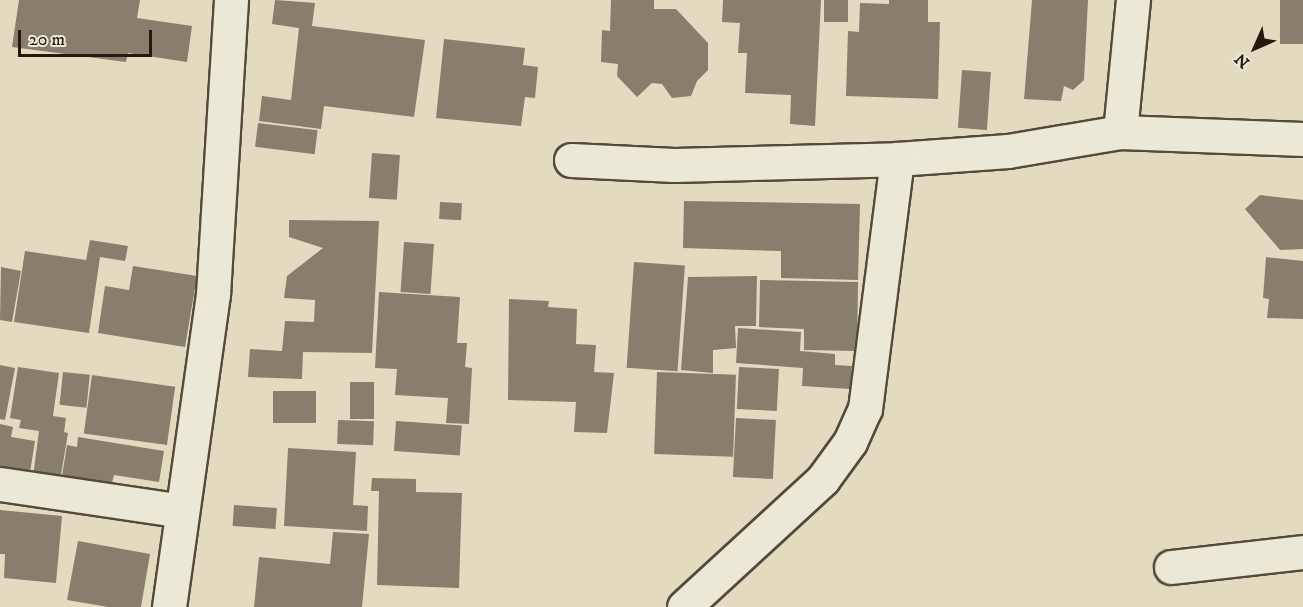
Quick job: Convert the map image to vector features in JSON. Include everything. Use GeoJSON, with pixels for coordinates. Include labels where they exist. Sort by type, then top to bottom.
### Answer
{"type":"FeatureCollection","features":[{"type":"Feature","properties":{"kind":"street"},"geometry":{"type":"LineString","coordinates":[[169,607],[213,294],[231,0]]}},
{"type":"Feature","properties":{"kind":"street"},"geometry":{"type":"LineString","coordinates":[[1119,132],[1133,0]]}},
{"type":"Feature","properties":{"kind":"street"},"geometry":{"type":"LineString","coordinates":[[571,160],[675,165],[897,159],[1008,151],[1119,132],[1303,138]]}},
{"type":"Feature","properties":{"kind":"street"},"geometry":{"type":"LineString","coordinates":[[684,607],[823,479],[850,442],[866,409],[897,159]]}},
{"type":"Feature","properties":{"kind":"street"},"geometry":{"type":"LineString","coordinates":[[0,484],[182,511]]}},
{"type":"Feature","properties":{"kind":"street"},"geometry":{"type":"LineString","coordinates":[[1171,567],[1303,552]]}},
{"type":"Feature","properties":{"kind":"building"},"geometry":{"type":"Polygon","coordinates":[[[19,0],[140,0],[137,18],[192,26],[187,62],[128,53],[126,62],[12,47],[19,0]]]}},
{"type":"Feature","properties":{"kind":"building"},"geometry":{"type":"Polygon","coordinates":[[[275,0],[315,3],[312,26],[425,40],[414,117],[324,106],[321,129],[259,121],[262,96],[291,100],[299,28],[272,24],[275,0]]]}},
{"type":"Feature","properties":{"kind":"building"},"geometry":{"type":"Polygon","coordinates":[[[611,0],[654,0],[654,9],[676,9],[708,43],[708,70],[697,81],[691,96],[672,98],[662,84],[652,83],[637,97],[617,76],[618,64],[601,62],[602,30],[610,31],[611,0]]]}},
{"type":"Feature","properties":{"kind":"building"},"geometry":{"type":"Polygon","coordinates":[[[723,0],[821,0],[815,126],[790,124],[791,95],[745,93],[747,53],[738,53],[740,23],[722,22],[723,0]]]}},
{"type":"Feature","properties":{"kind":"building"},"geometry":{"type":"Polygon","coordinates":[[[824,0],[848,0],[848,22],[824,22],[824,0]]]}},
{"type":"Feature","properties":{"kind":"building"},"geometry":{"type":"Polygon","coordinates":[[[889,0],[928,0],[928,22],[940,22],[938,99],[846,96],[848,31],[859,32],[860,3],[889,4],[889,0]]]}},
{"type":"Feature","properties":{"kind":"building"},"geometry":{"type":"Polygon","coordinates":[[[1032,0],[1088,0],[1084,80],[1073,90],[1064,86],[1061,101],[1024,99],[1032,0]]]}},
{"type":"Feature","properties":{"kind":"building"},"geometry":{"type":"Polygon","coordinates":[[[1280,0],[1303,0],[1303,44],[1280,44],[1280,0]]]}},
{"type":"Feature","properties":{"kind":"building"},"geometry":{"type":"Polygon","coordinates":[[[444,39],[525,48],[523,65],[538,67],[535,98],[525,97],[521,126],[436,118],[444,39]]]}},
{"type":"Feature","properties":{"kind":"building"},"geometry":{"type":"Polygon","coordinates":[[[962,70],[991,72],[987,130],[958,128],[962,70]]]}},
{"type":"Feature","properties":{"kind":"building"},"geometry":{"type":"Polygon","coordinates":[[[258,123],[318,130],[315,154],[255,147],[258,123]]]}},
{"type":"Feature","properties":{"kind":"building"},"geometry":{"type":"Polygon","coordinates":[[[372,153],[400,155],[397,200],[369,198],[372,153]]]}},
{"type":"Feature","properties":{"kind":"building"},"geometry":{"type":"Polygon","coordinates":[[[1260,195],[1303,200],[1303,249],[1280,250],[1245,209],[1260,195]]]}},
{"type":"Feature","properties":{"kind":"building"},"geometry":{"type":"Polygon","coordinates":[[[684,201],[860,204],[858,280],[781,278],[781,251],[683,248],[684,201]]]}},
{"type":"Feature","properties":{"kind":"building"},"geometry":{"type":"Polygon","coordinates":[[[440,202],[462,203],[461,220],[439,219],[440,202]]]}},
{"type":"Feature","properties":{"kind":"building"},"geometry":{"type":"Polygon","coordinates":[[[289,220],[379,221],[372,353],[303,352],[302,379],[248,377],[250,349],[282,351],[285,321],[314,322],[315,300],[284,298],[287,276],[323,248],[289,237],[289,220]]]}},
{"type":"Feature","properties":{"kind":"building"},"geometry":{"type":"Polygon","coordinates":[[[90,240],[128,246],[125,261],[100,257],[89,333],[14,322],[25,251],[86,260],[90,240]]]}},
{"type":"Feature","properties":{"kind":"building"},"geometry":{"type":"Polygon","coordinates":[[[404,242],[434,244],[430,294],[401,292],[404,242]]]}},
{"type":"Feature","properties":{"kind":"building"},"geometry":{"type":"Polygon","coordinates":[[[1266,257],[1303,261],[1303,319],[1267,318],[1269,299],[1263,298],[1266,257]]]}},
{"type":"Feature","properties":{"kind":"building"},"geometry":{"type":"Polygon","coordinates":[[[634,262],[685,266],[677,371],[627,368],[634,262]]]}},
{"type":"Feature","properties":{"kind":"building"},"geometry":{"type":"Polygon","coordinates":[[[133,266],[197,276],[185,347],[98,333],[105,286],[129,290],[133,266]]]}},
{"type":"Feature","properties":{"kind":"building"},"geometry":{"type":"Polygon","coordinates":[[[1,267],[21,271],[12,322],[0,320],[1,267]]]}},
{"type":"Feature","properties":{"kind":"building"},"geometry":{"type":"Polygon","coordinates":[[[757,276],[756,326],[735,326],[736,348],[713,350],[713,373],[681,370],[688,277],[757,276]]]}},
{"type":"Feature","properties":{"kind":"building"},"geometry":{"type":"Polygon","coordinates":[[[760,280],[858,282],[857,351],[804,350],[804,329],[759,327],[760,280]]]}},
{"type":"Feature","properties":{"kind":"building"},"geometry":{"type":"Polygon","coordinates":[[[379,292],[460,297],[457,343],[467,343],[465,367],[472,368],[469,424],[446,423],[448,398],[395,395],[397,369],[375,368],[379,292]]]}},
{"type":"Feature","properties":{"kind":"building"},"geometry":{"type":"Polygon","coordinates":[[[509,299],[549,301],[548,307],[577,309],[576,344],[596,345],[594,372],[614,373],[607,433],[574,432],[576,402],[508,400],[509,299]]]}},
{"type":"Feature","properties":{"kind":"building"},"geometry":{"type":"Polygon","coordinates":[[[738,328],[801,332],[800,351],[835,354],[835,365],[852,366],[850,389],[802,386],[803,368],[736,363],[738,328]]]}},
{"type":"Feature","properties":{"kind":"building"},"geometry":{"type":"Polygon","coordinates":[[[0,365],[15,368],[5,420],[0,419],[0,365]]]}},
{"type":"Feature","properties":{"kind":"building"},"geometry":{"type":"Polygon","coordinates":[[[18,367],[59,373],[53,416],[66,418],[64,432],[68,433],[60,481],[33,476],[39,431],[19,428],[21,420],[10,418],[18,367]]]}},
{"type":"Feature","properties":{"kind":"building"},"geometry":{"type":"Polygon","coordinates":[[[739,367],[779,369],[777,411],[737,409],[739,367]]]}},
{"type":"Feature","properties":{"kind":"building"},"geometry":{"type":"Polygon","coordinates":[[[63,372],[90,375],[86,408],[60,405],[63,372]]]}},
{"type":"Feature","properties":{"kind":"building"},"geometry":{"type":"Polygon","coordinates":[[[657,372],[736,375],[733,457],[654,454],[657,372]]]}},
{"type":"Feature","properties":{"kind":"building"},"geometry":{"type":"Polygon","coordinates":[[[92,375],[175,387],[167,445],[84,433],[92,375]]]}},
{"type":"Feature","properties":{"kind":"building"},"geometry":{"type":"Polygon","coordinates":[[[350,382],[374,382],[374,419],[350,419],[350,382]]]}},
{"type":"Feature","properties":{"kind":"building"},"geometry":{"type":"Polygon","coordinates":[[[273,391],[316,391],[316,423],[273,423],[273,391]]]}},
{"type":"Feature","properties":{"kind":"building"},"geometry":{"type":"Polygon","coordinates":[[[736,418],[776,420],[773,479],[733,477],[736,418]]]}},
{"type":"Feature","properties":{"kind":"building"},"geometry":{"type":"Polygon","coordinates":[[[338,420],[374,421],[373,445],[337,444],[338,420]]]}},
{"type":"Feature","properties":{"kind":"building"},"geometry":{"type":"Polygon","coordinates":[[[396,421],[462,426],[460,456],[394,451],[396,421]]]}},
{"type":"Feature","properties":{"kind":"building"},"geometry":{"type":"Polygon","coordinates":[[[0,424],[13,427],[11,437],[35,441],[29,479],[0,473],[0,424]]]}},
{"type":"Feature","properties":{"kind":"building"},"geometry":{"type":"Polygon","coordinates":[[[78,437],[164,451],[159,482],[114,475],[112,483],[62,476],[67,445],[77,447],[78,437]]]}},
{"type":"Feature","properties":{"kind":"building"},"geometry":{"type":"Polygon","coordinates":[[[288,448],[356,452],[353,505],[368,506],[367,531],[284,526],[288,448]]]}},
{"type":"Feature","properties":{"kind":"building"},"geometry":{"type":"Polygon","coordinates":[[[372,478],[416,479],[416,492],[462,493],[459,588],[377,585],[379,491],[371,491],[372,478]]]}},
{"type":"Feature","properties":{"kind":"building"},"geometry":{"type":"Polygon","coordinates":[[[234,505],[277,508],[275,529],[233,526],[234,505]]]}},
{"type":"Feature","properties":{"kind":"building"},"geometry":{"type":"Polygon","coordinates":[[[0,510],[62,516],[56,583],[4,578],[5,554],[0,554],[0,510]]]}},
{"type":"Feature","properties":{"kind":"building"},"geometry":{"type":"Polygon","coordinates":[[[333,532],[369,534],[362,607],[254,607],[259,557],[330,564],[333,532]]]}},
{"type":"Feature","properties":{"kind":"building"},"geometry":{"type":"Polygon","coordinates":[[[78,541],[150,554],[141,607],[108,607],[67,600],[78,541]]]}}]}
